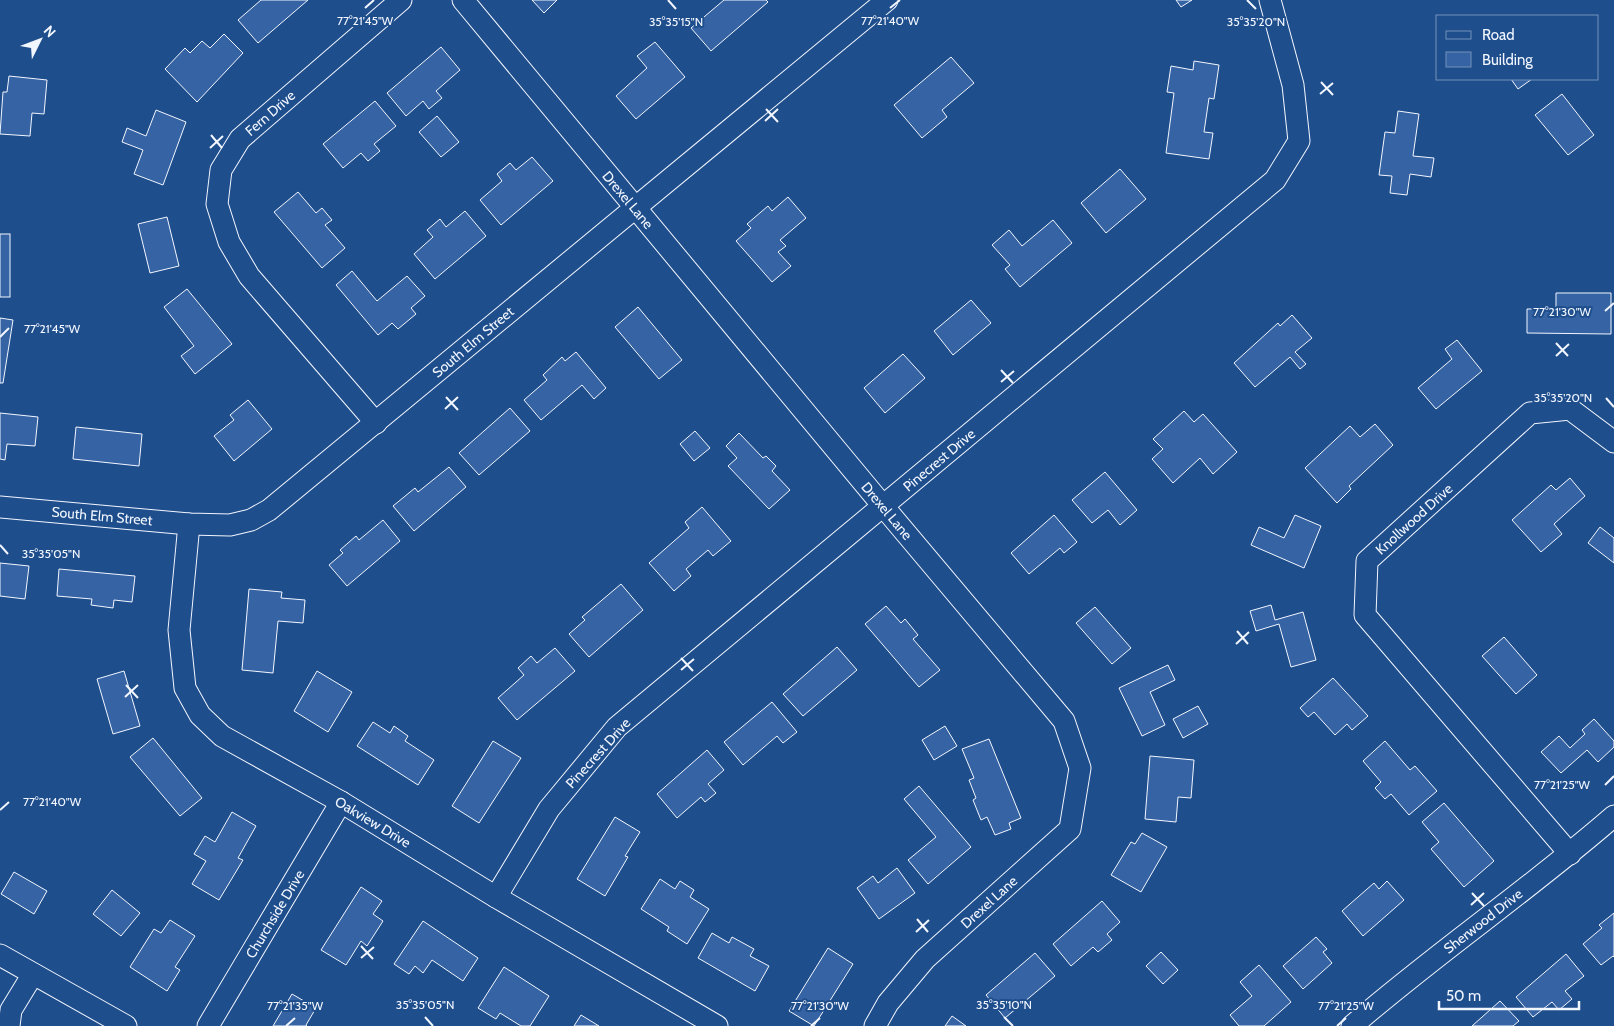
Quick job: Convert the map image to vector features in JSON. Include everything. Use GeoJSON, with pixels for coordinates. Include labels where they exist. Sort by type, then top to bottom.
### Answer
{"type":"FeatureCollection","features":[{"type":"Feature","properties":{"kind":"street","name":"Fern Drive"},"geometry":{"type":"LineString","coordinates":[[376,423],[249,276],[229,242],[217,204],[221,170],[240,139],[401,0]]}},
{"type":"Feature","properties":{"kind":"street","name":"Drexel Lane"},"geometry":{"type":"LineString","coordinates":[[463,0],[1064,721],[1080,768],[1070,829],[925,959],[888,1003],[875,1026]]}},
{"type":"Feature","properties":{"kind":"street","name":"South Elm Street"},"geometry":{"type":"LineString","coordinates":[[0,507],[189,524],[230,525],[251,520],[269,510],[887,0]]}},
{"type":"Feature","properties":{"kind":"street","name":"Pinecrest Drive"},"geometry":{"type":"LineString","coordinates":[[496,897],[549,809],[617,727],[1275,180],[1299,141],[1293,86],[1270,0]]}},
{"type":"Feature","properties":{"kind":"street","name":"Knollwood Drive"},"geometry":{"type":"LineString","coordinates":[[1570,854],[1365,615],[1366,561],[1530,413],[1570,409],[1614,442]]}},
{"type":"Feature","properties":{"kind":"street","name":"Oakview Drive"},"geometry":{"type":"LineString","coordinates":[[189,524],[179,630],[185,688],[200,715],[222,736],[341,802],[496,897],[717,1026]]}},
{"type":"Feature","properties":{"kind":"street","name":"Churchside Drive"},"geometry":{"type":"LineString","coordinates":[[208,1026],[341,802]]}},
{"type":"Feature","properties":{"kind":"street","name":"Sherwood Drive"},"geometry":{"type":"LineString","coordinates":[[1360,1023],[1411,977],[1570,854],[1614,816]]}},
{"type":"Feature","properties":{"kind":"street"},"geometry":{"type":"LineString","coordinates":[[0,955],[126,1026]]}},
{"type":"Feature","properties":{"kind":"street"},"geometry":{"type":"LineString","coordinates":[[9,1026],[11,1010],[33,974]]}},
{"type":"Feature","properties":{"kind":"building"},"geometry":{"type":"Polygon","coordinates":[[[261,0],[308,0],[258,43],[238,20],[261,0]]]}},
{"type":"Feature","properties":{"kind":"building"},"geometry":{"type":"Polygon","coordinates":[[[532,0],[557,0],[544,13],[532,0]]]}},
{"type":"Feature","properties":{"kind":"building"},"geometry":{"type":"Polygon","coordinates":[[[724,0],[766,0],[768,2],[711,51],[691,28],[724,0]]]}},
{"type":"Feature","properties":{"kind":"building"},"geometry":{"type":"Polygon","coordinates":[[[1176,0],[1192,0],[1181,7],[1176,0]]]}},
{"type":"Feature","properties":{"kind":"building"},"geometry":{"type":"Polygon","coordinates":[[[224,34],[243,53],[197,102],[165,69],[185,48],[190,53],[202,41],[210,48],[224,34]]]}},
{"type":"Feature","properties":{"kind":"building"},"geometry":{"type":"Polygon","coordinates":[[[655,42],[685,77],[636,119],[616,96],[647,68],[637,56],[655,42]]]}},
{"type":"Feature","properties":{"kind":"building"},"geometry":{"type":"Polygon","coordinates":[[[441,47],[460,70],[436,91],[442,98],[429,109],[423,101],[406,116],[387,93],[441,47]]]}},
{"type":"Feature","properties":{"kind":"building"},"geometry":{"type":"Polygon","coordinates":[[[951,57],[974,83],[942,110],[947,117],[922,138],[894,105],[951,57]]]}},
{"type":"Feature","properties":{"kind":"building"},"geometry":{"type":"Polygon","coordinates":[[[1194,61],[1219,65],[1214,99],[1209,98],[1204,132],[1213,133],[1209,159],[1166,153],[1174,93],[1167,92],[1171,66],[1193,70],[1194,61]]]}},
{"type":"Feature","properties":{"kind":"building"},"geometry":{"type":"Polygon","coordinates":[[[9,76],[47,80],[44,114],[32,113],[30,136],[0,134],[3,92],[7,92],[9,76]]]}},
{"type":"Feature","properties":{"kind":"building"},"geometry":{"type":"Polygon","coordinates":[[[1512,80],[1531,80],[1518,89],[1512,80]]]}},
{"type":"Feature","properties":{"kind":"building"},"geometry":{"type":"Polygon","coordinates":[[[1562,94],[1594,135],[1568,155],[1535,115],[1562,94]]]}},
{"type":"Feature","properties":{"kind":"building"},"geometry":{"type":"Polygon","coordinates":[[[375,101],[396,126],[374,144],[380,151],[368,161],[361,153],[343,168],[323,144],[375,101]]]}},
{"type":"Feature","properties":{"kind":"building"},"geometry":{"type":"Polygon","coordinates":[[[156,110],[186,122],[163,185],[134,174],[143,150],[122,142],[127,128],[146,136],[156,110]]]}},
{"type":"Feature","properties":{"kind":"building"},"geometry":{"type":"Polygon","coordinates":[[[1398,111],[1419,114],[1413,156],[1434,158],[1431,177],[1410,174],[1407,195],[1390,193],[1392,176],[1379,175],[1385,132],[1395,133],[1398,111]]]}},
{"type":"Feature","properties":{"kind":"building"},"geometry":{"type":"Polygon","coordinates":[[[437,116],[459,142],[441,157],[419,132],[437,116]]]}},
{"type":"Feature","properties":{"kind":"building"},"geometry":{"type":"Polygon","coordinates":[[[532,157],[553,181],[501,225],[480,200],[502,181],[497,174],[510,163],[516,170],[532,157]]]}},
{"type":"Feature","properties":{"kind":"building"},"geometry":{"type":"Polygon","coordinates":[[[1120,169],[1146,199],[1106,233],[1081,203],[1120,169]]]}},
{"type":"Feature","properties":{"kind":"building"},"geometry":{"type":"Polygon","coordinates":[[[298,192],[316,213],[322,208],[332,220],[325,225],[345,248],[322,268],[274,212],[298,192]]]}},
{"type":"Feature","properties":{"kind":"building"},"geometry":{"type":"Polygon","coordinates":[[[788,197],[806,218],[780,240],[786,246],[778,252],[791,266],[772,282],[736,241],[751,228],[747,224],[768,206],[772,211],[788,197]]]}},
{"type":"Feature","properties":{"kind":"building"},"geometry":{"type":"Polygon","coordinates":[[[465,211],[486,236],[435,279],[414,254],[433,237],[427,230],[440,219],[446,227],[465,211]]]}},
{"type":"Feature","properties":{"kind":"building"},"geometry":{"type":"Polygon","coordinates":[[[167,217],[179,266],[150,273],[138,224],[167,217]]]}},
{"type":"Feature","properties":{"kind":"building"},"geometry":{"type":"Polygon","coordinates":[[[1053,220],[1072,243],[1020,287],[1005,269],[1010,265],[992,245],[1009,230],[1022,246],[1053,220]]]}},
{"type":"Feature","properties":{"kind":"building"},"geometry":{"type":"Polygon","coordinates":[[[0,234],[10,234],[10,297],[0,297],[0,234]]]}},
{"type":"Feature","properties":{"kind":"building"},"geometry":{"type":"Polygon","coordinates":[[[352,271],[377,301],[407,276],[425,296],[411,308],[416,314],[398,329],[392,323],[378,335],[336,285],[352,271]]]}},
{"type":"Feature","properties":{"kind":"building"},"geometry":{"type":"Polygon","coordinates":[[[187,289],[232,344],[195,374],[181,356],[194,346],[164,307],[187,289]]]}},
{"type":"Feature","properties":{"kind":"building"},"geometry":{"type":"Polygon","coordinates":[[[1556,293],[1611,293],[1611,334],[1527,333],[1527,309],[1556,309],[1556,293]]]}},
{"type":"Feature","properties":{"kind":"building"},"geometry":{"type":"Polygon","coordinates":[[[971,300],[991,323],[953,355],[934,331],[971,300]]]}},
{"type":"Feature","properties":{"kind":"building"},"geometry":{"type":"Polygon","coordinates":[[[638,307],[682,360],[659,379],[615,327],[638,307]]]}},
{"type":"Feature","properties":{"kind":"building"},"geometry":{"type":"Polygon","coordinates":[[[1292,315],[1312,338],[1295,352],[1306,364],[1300,369],[1290,357],[1255,387],[1234,363],[1278,323],[1280,326],[1292,315]]]}},
{"type":"Feature","properties":{"kind":"building"},"geometry":{"type":"Polygon","coordinates":[[[0,318],[13,320],[3,383],[0,383],[0,318]]]}},
{"type":"Feature","properties":{"kind":"building"},"geometry":{"type":"Polygon","coordinates":[[[1457,340],[1482,371],[1436,409],[1418,388],[1452,359],[1445,349],[1457,340]]]}},
{"type":"Feature","properties":{"kind":"building"},"geometry":{"type":"Polygon","coordinates":[[[576,352],[606,388],[594,399],[582,385],[541,420],[524,400],[547,380],[543,375],[562,357],[565,361],[576,352]]]}},
{"type":"Feature","properties":{"kind":"building"},"geometry":{"type":"Polygon","coordinates":[[[903,354],[925,378],[885,413],[864,388],[903,354]]]}},
{"type":"Feature","properties":{"kind":"building"},"geometry":{"type":"Polygon","coordinates":[[[248,400],[272,429],[234,461],[214,436],[234,420],[230,415],[248,400]]]}},
{"type":"Feature","properties":{"kind":"building"},"geometry":{"type":"Polygon","coordinates":[[[510,408],[530,431],[479,475],[459,453],[510,408]]]}},
{"type":"Feature","properties":{"kind":"building"},"geometry":{"type":"Polygon","coordinates":[[[1184,411],[1194,422],[1203,414],[1237,452],[1213,474],[1200,458],[1173,483],[1152,459],[1163,449],[1153,439],[1184,411]]]}},
{"type":"Feature","properties":{"kind":"building"},"geometry":{"type":"Polygon","coordinates":[[[0,413],[38,417],[35,446],[7,444],[5,460],[0,459],[0,413]]]}},
{"type":"Feature","properties":{"kind":"building"},"geometry":{"type":"Polygon","coordinates":[[[1375,424],[1393,445],[1349,486],[1351,489],[1337,503],[1305,468],[1350,426],[1360,437],[1375,424]]]}},
{"type":"Feature","properties":{"kind":"building"},"geometry":{"type":"Polygon","coordinates":[[[76,427],[142,434],[139,466],[73,459],[76,427]]]}},
{"type":"Feature","properties":{"kind":"building"},"geometry":{"type":"Polygon","coordinates":[[[695,431],[710,448],[694,461],[680,444],[695,431]]]}},
{"type":"Feature","properties":{"kind":"building"},"geometry":{"type":"Polygon","coordinates":[[[739,433],[763,458],[766,456],[776,466],[772,471],[790,490],[769,509],[728,466],[737,458],[726,446],[739,433]]]}},
{"type":"Feature","properties":{"kind":"building"},"geometry":{"type":"Polygon","coordinates":[[[449,467],[466,487],[414,531],[393,506],[415,488],[418,492],[449,467]]]}},
{"type":"Feature","properties":{"kind":"building"},"geometry":{"type":"Polygon","coordinates":[[[1105,472],[1137,510],[1120,525],[1108,510],[1092,523],[1072,500],[1105,472]]]}},
{"type":"Feature","properties":{"kind":"building"},"geometry":{"type":"Polygon","coordinates":[[[1570,478],[1585,496],[1554,524],[1562,534],[1541,552],[1512,520],[1551,485],[1556,490],[1570,478]]]}},
{"type":"Feature","properties":{"kind":"building"},"geometry":{"type":"Polygon","coordinates":[[[702,507],[731,541],[713,556],[708,550],[686,569],[691,576],[674,591],[649,563],[689,528],[685,522],[702,507]]]}},
{"type":"Feature","properties":{"kind":"building"},"geometry":{"type":"Polygon","coordinates":[[[1054,515],[1077,542],[1064,553],[1060,548],[1029,574],[1011,553],[1054,515]]]}},
{"type":"Feature","properties":{"kind":"building"},"geometry":{"type":"Polygon","coordinates":[[[1295,515],[1321,526],[1304,568],[1251,545],[1259,527],[1284,538],[1295,515]]]}},
{"type":"Feature","properties":{"kind":"building"},"geometry":{"type":"Polygon","coordinates":[[[383,520],[400,541],[347,586],[329,565],[343,553],[340,550],[356,536],[359,540],[383,520]]]}},
{"type":"Feature","properties":{"kind":"building"},"geometry":{"type":"Polygon","coordinates":[[[1600,527],[1614,538],[1614,563],[1588,543],[1600,527]]]}},
{"type":"Feature","properties":{"kind":"building"},"geometry":{"type":"Polygon","coordinates":[[[0,563],[29,566],[25,599],[0,596],[0,563]]]}},
{"type":"Feature","properties":{"kind":"building"},"geometry":{"type":"Polygon","coordinates":[[[59,569],[135,576],[132,602],[114,600],[113,608],[91,605],[92,599],[57,596],[59,569]]]}},
{"type":"Feature","properties":{"kind":"building"},"geometry":{"type":"Polygon","coordinates":[[[621,584],[643,610],[589,657],[569,634],[585,620],[582,617],[621,584]]]}},
{"type":"Feature","properties":{"kind":"building"},"geometry":{"type":"Polygon","coordinates":[[[249,589],[282,592],[281,598],[305,600],[303,623],[278,621],[273,673],[242,670],[249,589]]]}},
{"type":"Feature","properties":{"kind":"building"},"geometry":{"type":"Polygon","coordinates":[[[1271,605],[1275,620],[1303,612],[1316,660],[1291,667],[1279,624],[1256,631],[1250,611],[1271,605]]]}},
{"type":"Feature","properties":{"kind":"building"},"geometry":{"type":"Polygon","coordinates":[[[886,606],[901,623],[905,619],[918,635],[913,639],[940,670],[919,687],[865,624],[886,606]]]}},
{"type":"Feature","properties":{"kind":"building"},"geometry":{"type":"Polygon","coordinates":[[[1095,607],[1131,648],[1112,664],[1076,623],[1095,607]]]}},
{"type":"Feature","properties":{"kind":"building"},"geometry":{"type":"Polygon","coordinates":[[[1504,637],[1537,675],[1516,694],[1482,656],[1504,637]]]}},
{"type":"Feature","properties":{"kind":"building"},"geometry":{"type":"Polygon","coordinates":[[[837,647],[857,670],[803,716],[783,694],[837,647]]]}},
{"type":"Feature","properties":{"kind":"building"},"geometry":{"type":"Polygon","coordinates":[[[555,648],[575,671],[517,720],[498,698],[524,675],[518,668],[531,656],[537,663],[555,648]]]}},
{"type":"Feature","properties":{"kind":"building"},"geometry":{"type":"Polygon","coordinates":[[[1168,665],[1175,680],[1150,692],[1165,725],[1142,736],[1119,688],[1168,665]]]}},
{"type":"Feature","properties":{"kind":"building"},"geometry":{"type":"Polygon","coordinates":[[[124,671],[140,726],[113,734],[97,679],[124,671]]]}},
{"type":"Feature","properties":{"kind":"building"},"geometry":{"type":"Polygon","coordinates":[[[317,671],[352,692],[328,732],[294,711],[317,671]]]}},
{"type":"Feature","properties":{"kind":"building"},"geometry":{"type":"Polygon","coordinates":[[[1333,678],[1368,716],[1352,730],[1347,724],[1335,735],[1314,712],[1308,717],[1300,708],[1333,678]]]}},
{"type":"Feature","properties":{"kind":"building"},"geometry":{"type":"Polygon","coordinates":[[[772,702],[797,732],[783,743],[777,736],[743,765],[724,742],[772,702]]]}},
{"type":"Feature","properties":{"kind":"building"},"geometry":{"type":"Polygon","coordinates":[[[1198,706],[1208,724],[1183,738],[1173,719],[1198,706]]]}},
{"type":"Feature","properties":{"kind":"building"},"geometry":{"type":"Polygon","coordinates":[[[1594,719],[1614,741],[1614,747],[1598,762],[1587,750],[1561,773],[1541,752],[1559,736],[1570,748],[1585,734],[1582,730],[1594,719]]]}},
{"type":"Feature","properties":{"kind":"building"},"geometry":{"type":"Polygon","coordinates":[[[373,722],[390,733],[394,726],[408,736],[405,741],[434,760],[418,785],[357,746],[373,722]]]}},
{"type":"Feature","properties":{"kind":"building"},"geometry":{"type":"Polygon","coordinates":[[[945,726],[957,746],[934,760],[922,740],[945,726]]]}},
{"type":"Feature","properties":{"kind":"building"},"geometry":{"type":"Polygon","coordinates":[[[153,738],[202,798],[180,816],[130,757],[153,738]]]}},
{"type":"Feature","properties":{"kind":"building"},"geometry":{"type":"Polygon","coordinates":[[[989,739],[1021,818],[1009,823],[1011,829],[995,835],[987,817],[981,820],[973,800],[976,798],[969,780],[974,778],[962,749],[989,739]]]}},
{"type":"Feature","properties":{"kind":"building"},"geometry":{"type":"Polygon","coordinates":[[[493,741],[521,758],[479,823],[452,806],[493,741]]]}},
{"type":"Feature","properties":{"kind":"building"},"geometry":{"type":"Polygon","coordinates":[[[1385,741],[1410,770],[1415,766],[1437,791],[1409,815],[1391,794],[1385,799],[1375,788],[1381,782],[1363,761],[1385,741]]]}},
{"type":"Feature","properties":{"kind":"building"},"geometry":{"type":"Polygon","coordinates":[[[707,750],[724,770],[708,784],[716,793],[705,802],[701,797],[677,818],[657,794],[707,750]]]}},
{"type":"Feature","properties":{"kind":"building"},"geometry":{"type":"Polygon","coordinates":[[[1150,756],[1194,760],[1191,798],[1178,797],[1176,822],[1145,819],[1150,756]]]}},
{"type":"Feature","properties":{"kind":"building"},"geometry":{"type":"Polygon","coordinates":[[[919,786],[971,847],[928,884],[908,860],[936,837],[904,799],[919,786]]]}},
{"type":"Feature","properties":{"kind":"building"},"geometry":{"type":"Polygon","coordinates":[[[1444,803],[1494,861],[1464,887],[1431,849],[1439,842],[1422,822],[1444,803]]]}},
{"type":"Feature","properties":{"kind":"building"},"geometry":{"type":"Polygon","coordinates":[[[232,812],[256,826],[238,858],[243,860],[219,900],[192,884],[206,861],[194,854],[205,836],[215,842],[232,812]]]}},
{"type":"Feature","properties":{"kind":"building"},"geometry":{"type":"Polygon","coordinates":[[[615,817],[640,832],[625,856],[628,857],[605,896],[577,879],[615,817]]]}},
{"type":"Feature","properties":{"kind":"building"},"geometry":{"type":"Polygon","coordinates":[[[1142,833],[1167,847],[1141,892],[1111,875],[1131,842],[1135,844],[1142,833]]]}},
{"type":"Feature","properties":{"kind":"building"},"geometry":{"type":"Polygon","coordinates":[[[897,868],[915,893],[879,919],[857,888],[873,876],[878,883],[897,868]]]}},
{"type":"Feature","properties":{"kind":"building"},"geometry":{"type":"Polygon","coordinates":[[[14,872],[47,891],[34,914],[1,894],[14,872]]]}},
{"type":"Feature","properties":{"kind":"building"},"geometry":{"type":"Polygon","coordinates":[[[660,879],[675,889],[680,881],[694,890],[690,897],[709,909],[687,944],[667,931],[669,927],[641,909],[660,879]]]}},
{"type":"Feature","properties":{"kind":"building"},"geometry":{"type":"Polygon","coordinates":[[[1387,881],[1404,900],[1363,936],[1342,911],[1374,883],[1379,889],[1387,881]]]}},
{"type":"Feature","properties":{"kind":"building"},"geometry":{"type":"Polygon","coordinates":[[[361,887],[382,901],[373,914],[383,921],[367,946],[361,941],[346,965],[321,950],[361,887]]]}},
{"type":"Feature","properties":{"kind":"building"},"geometry":{"type":"Polygon","coordinates":[[[112,890],[140,913],[121,936],[93,914],[112,890]]]}},
{"type":"Feature","properties":{"kind":"building"},"geometry":{"type":"Polygon","coordinates":[[[1102,901],[1120,922],[1107,934],[1112,940],[1098,952],[1093,947],[1071,966],[1053,944],[1102,901]]]}},
{"type":"Feature","properties":{"kind":"building"},"geometry":{"type":"Polygon","coordinates":[[[1614,913],[1614,957],[1601,965],[1583,944],[1602,928],[1599,925],[1614,913]]]}},
{"type":"Feature","properties":{"kind":"building"},"geometry":{"type":"Polygon","coordinates":[[[170,920],[195,936],[175,967],[180,970],[167,991],[130,967],[154,929],[161,933],[170,920]]]}},
{"type":"Feature","properties":{"kind":"building"},"geometry":{"type":"Polygon","coordinates":[[[423,921],[478,958],[463,981],[432,960],[423,973],[415,966],[409,974],[394,964],[423,921]]]}},
{"type":"Feature","properties":{"kind":"building"},"geometry":{"type":"Polygon","coordinates":[[[712,933],[729,943],[732,937],[754,949],[750,956],[769,966],[755,991],[698,958],[712,933]]]}},
{"type":"Feature","properties":{"kind":"building"},"geometry":{"type":"Polygon","coordinates":[[[1316,937],[1327,949],[1323,952],[1332,963],[1303,989],[1283,966],[1316,937]]]}},
{"type":"Feature","properties":{"kind":"building"},"geometry":{"type":"Polygon","coordinates":[[[828,948],[853,964],[814,1026],[789,1011],[828,948]]]}},
{"type":"Feature","properties":{"kind":"building"},"geometry":{"type":"Polygon","coordinates":[[[1161,952],[1178,970],[1163,984],[1146,966],[1161,952]]]}},
{"type":"Feature","properties":{"kind":"building"},"geometry":{"type":"Polygon","coordinates":[[[1035,953],[1055,976],[1005,1018],[986,995],[1035,953]]]}},
{"type":"Feature","properties":{"kind":"building"},"geometry":{"type":"Polygon","coordinates":[[[1566,954],[1584,976],[1565,991],[1572,999],[1559,1010],[1552,1002],[1533,1017],[1516,997],[1566,954]]]}},
{"type":"Feature","properties":{"kind":"building"},"geometry":{"type":"Polygon","coordinates":[[[1259,965],[1291,1002],[1264,1026],[1239,1026],[1230,1015],[1252,996],[1240,982],[1259,965]]]}},
{"type":"Feature","properties":{"kind":"building"},"geometry":{"type":"Polygon","coordinates":[[[504,967],[549,996],[530,1026],[521,1026],[500,1013],[496,1019],[478,1008],[504,967]]]}},
{"type":"Feature","properties":{"kind":"building"},"geometry":{"type":"Polygon","coordinates":[[[292,994],[316,1008],[307,1026],[273,1026],[292,994]]]}},
{"type":"Feature","properties":{"kind":"building"},"geometry":{"type":"Polygon","coordinates":[[[1500,1001],[1519,1021],[1513,1026],[1472,1026],[1500,1001]]]}},
{"type":"Feature","properties":{"kind":"building"},"geometry":{"type":"Polygon","coordinates":[[[581,1015],[599,1026],[574,1026],[581,1015]]]}},
{"type":"Feature","properties":{"kind":"building"},"geometry":{"type":"Polygon","coordinates":[[[952,1016],[966,1026],[945,1026],[952,1016]]]}}]}
